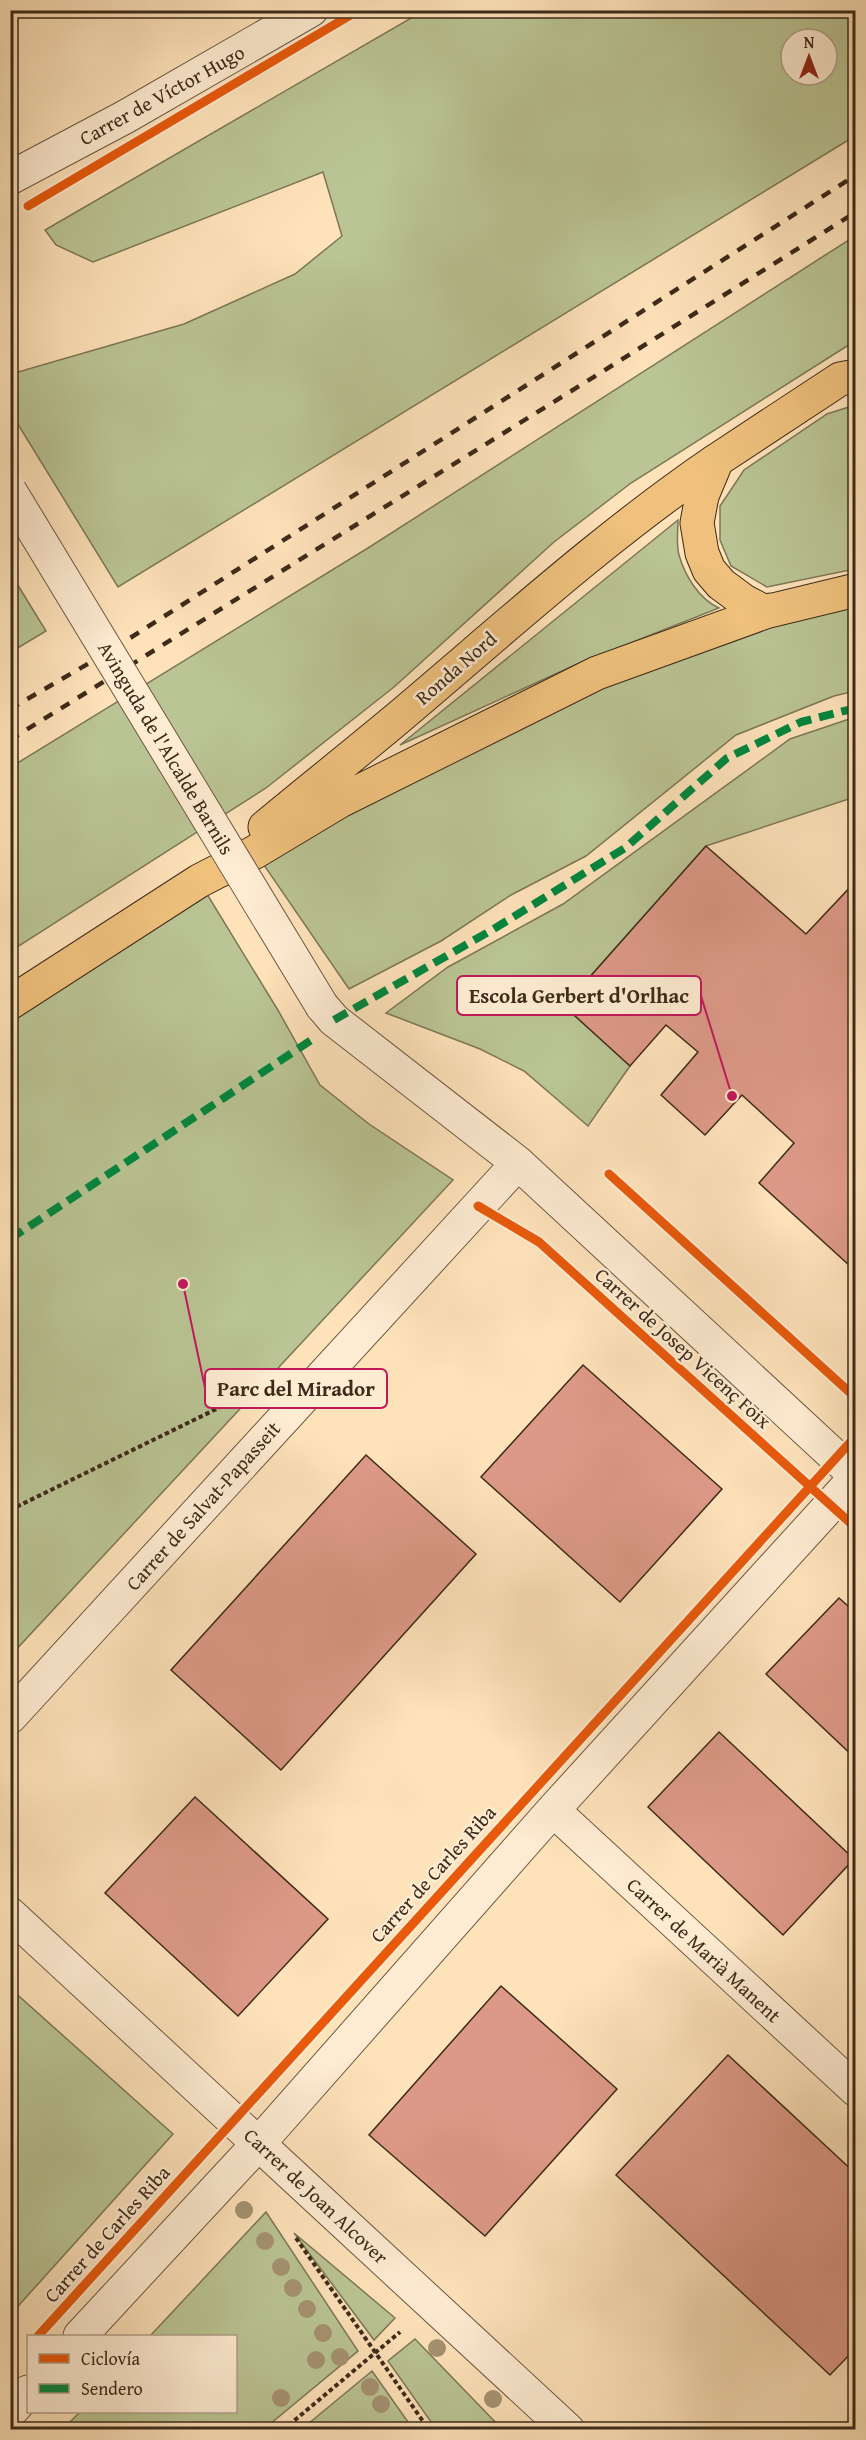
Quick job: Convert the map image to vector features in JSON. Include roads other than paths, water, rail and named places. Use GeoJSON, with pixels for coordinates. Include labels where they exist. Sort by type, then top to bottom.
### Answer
{"type":"FeatureCollection","features":[{"type":"Feature","properties":{"kind":"main road","name":"Ronda Nord"},"geometry":{"type":"LineString","coordinates":[[199,881],[390,724],[584,558],[658,500],[850,375]]}},
{"type":"Feature","properties":{"kind":"main road"},"geometry":{"type":"LineString","coordinates":[[717,460],[702,496],[697,523],[702,554],[709,570],[744,602],[765,612],[771,610]]}},
{"type":"Feature","properties":{"kind":"main road","name":"Ronda Nord"},"geometry":{"type":"LineString","coordinates":[[10,1003],[199,881],[255,852],[340,801],[597,674],[771,610],[855,590]]}},
{"type":"Feature","properties":{"kind":"street","name":"Carrer de Víctor Hugo"},"geometry":{"type":"LineString","coordinates":[[10,178],[125,117],[307,12]]}},
{"type":"Feature","properties":{"kind":"street","name":"Avinguda de l'Alcalde Barnils"},"geometry":{"type":"LineString","coordinates":[[10,491],[322,1006]]}},
{"type":"Feature","properties":{"kind":"street","name":"Carrer de Josep Vicenç Foix"},"geometry":{"type":"LineString","coordinates":[[322,1006],[334,1020],[518,1163],[855,1476]]}},
{"type":"Feature","properties":{"kind":"street","name":"Carrer de Salvat-Papasseit"},"geometry":{"type":"LineString","coordinates":[[10,1716],[518,1163]]}},
{"type":"Feature","properties":{"kind":"street"},"geometry":{"type":"LineString","coordinates":[[82,2335],[259,2143],[553,1810],[855,1476]]}},
{"type":"Feature","properties":{"kind":"street","name":"Carrer de Marià Manent"},"geometry":{"type":"LineString","coordinates":[[553,1810],[855,2090]]}},
{"type":"Feature","properties":{"kind":"street","name":"Carrer de Joan Alcover"},"geometry":{"type":"LineString","coordinates":[[10,1914],[568,2430]]}},
{"type":"Feature","properties":{"kind":"street"},"geometry":{"type":"LineString","coordinates":[[10,2412],[27,2393]]}},
{"type":"Feature","properties":{"kind":"railway"},"geometry":{"type":"LineString","coordinates":[[10,709],[105,654],[856,175]]}},
{"type":"Feature","properties":{"kind":"railway"},"geometry":{"type":"LineString","coordinates":[[10,740],[856,212]]}},
{"type":"Feature","properties":{"kind":"place","name":"Escola Gerbert d'Orlhac"},"geometry":{"type":"Point","coordinates":[732,1096]}},
{"type":"Feature","properties":{"kind":"place","name":"Parc del Mirador"},"geometry":{"type":"Point","coordinates":[183,1284]}}]}
